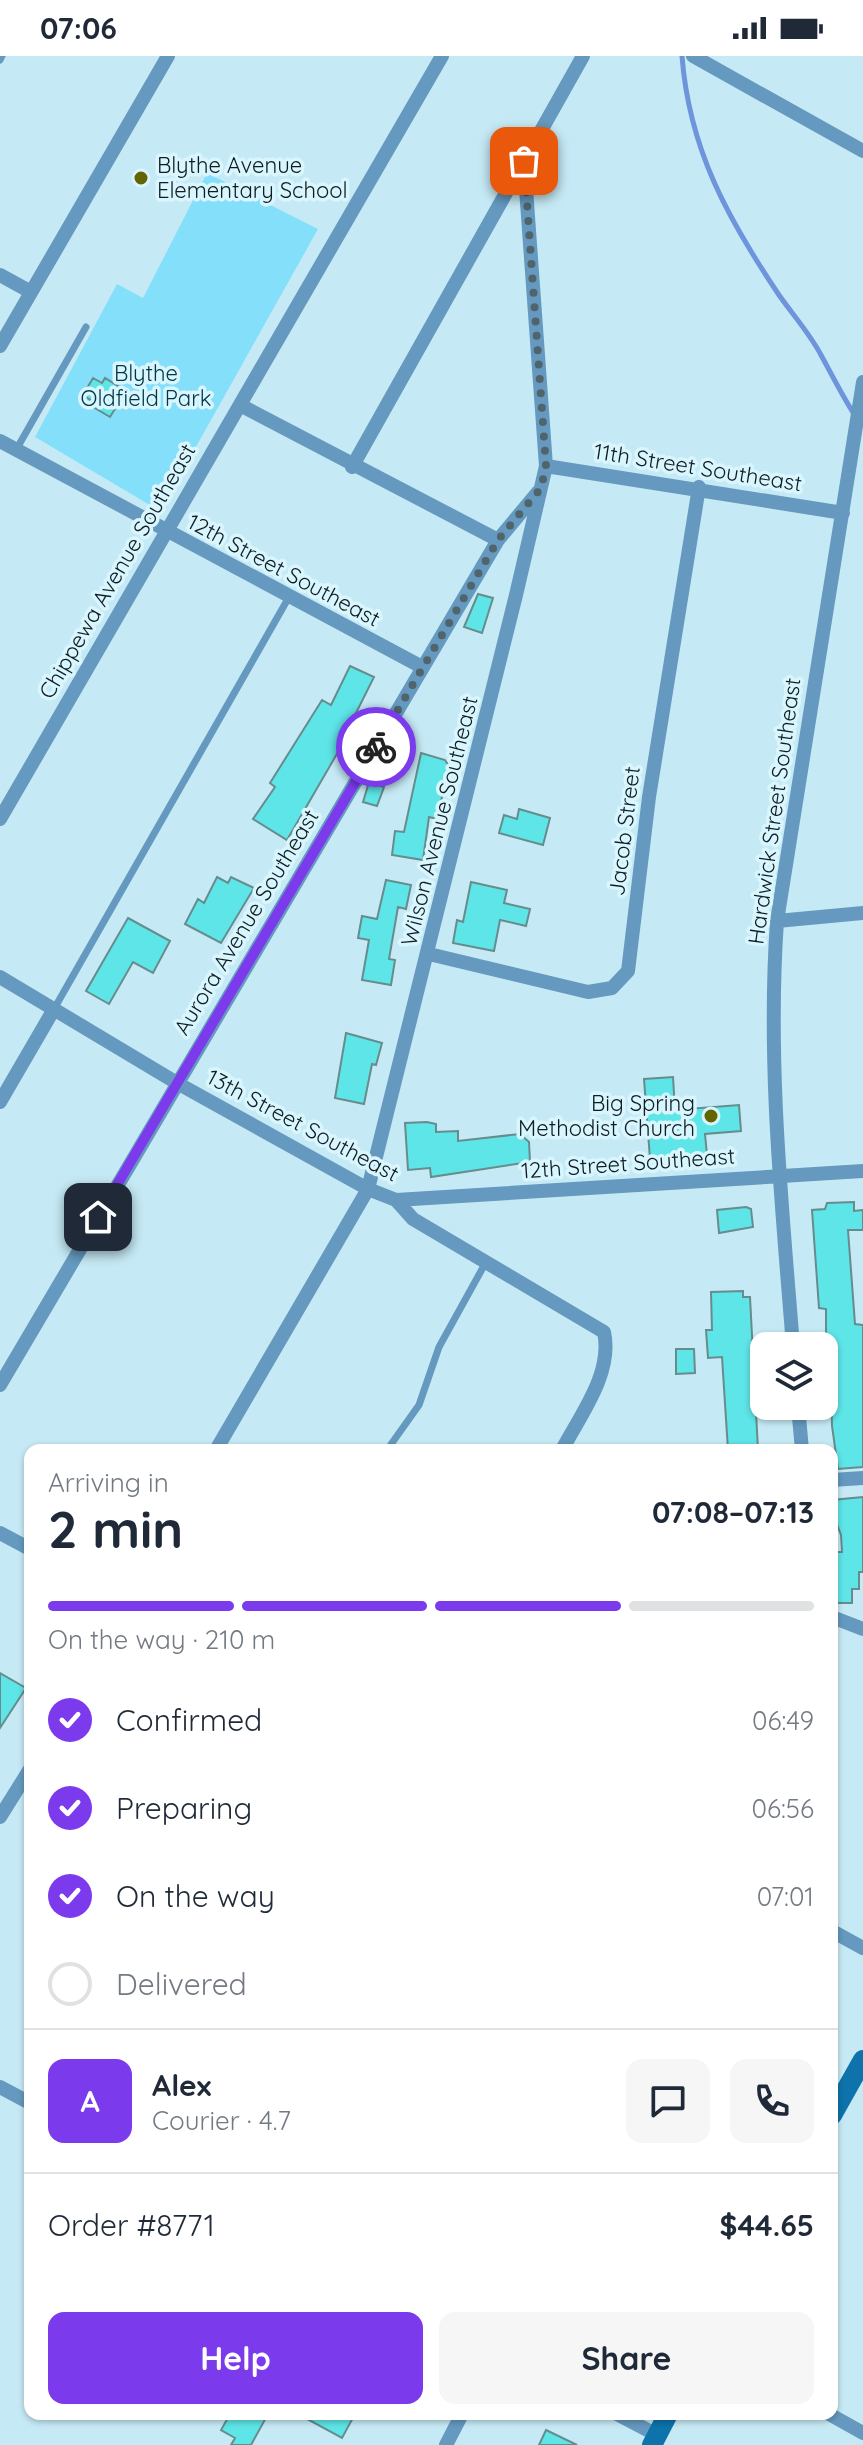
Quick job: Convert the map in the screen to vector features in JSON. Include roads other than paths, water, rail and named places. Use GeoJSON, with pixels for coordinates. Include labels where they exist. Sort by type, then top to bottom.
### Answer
{"type":"FeatureCollection","features":[{"type":"Feature","properties":{"kind":"main road"},"geometry":{"type":"LineString","coordinates":[[838,2104],[863,2060]]}},
{"type":"Feature","properties":{"kind":"main road"},"geometry":{"type":"LineString","coordinates":[[654,2440],[665,2420]]}},
{"type":"Feature","properties":{"kind":"street"},"geometry":{"type":"LineString","coordinates":[[0,346],[168,56]]}},
{"type":"Feature","properties":{"kind":"street","name":"Chippewa Avenue Southeast"},"geometry":{"type":"LineString","coordinates":[[0,819],[442,56]]}},
{"type":"Feature","properties":{"kind":"street"},"geometry":{"type":"LineString","coordinates":[[352,467],[583,56]]}},
{"type":"Feature","properties":{"kind":"street"},"geometry":{"type":"LineString","coordinates":[[693,56],[863,151]]}},
{"type":"Feature","properties":{"kind":"street","name":"Wilson Avenue Southeast"},"geometry":{"type":"LineString","coordinates":[[219,1444],[368,1189],[429,954],[541,488],[546,466],[524,161]]}},
{"type":"Feature","properties":{"kind":"street"},"geometry":{"type":"LineString","coordinates":[[0,275],[31,292]]}},
{"type":"Feature","properties":{"kind":"street","name":"Hardwick Street Southeast"},"geometry":{"type":"LineString","coordinates":[[792,1332],[780,1176],[774,964],[777,921],[863,382]]}},
{"type":"Feature","properties":{"kind":"street"},"geometry":{"type":"LineString","coordinates":[[240,405],[352,467],[498,540]]}},
{"type":"Feature","properties":{"kind":"street","name":"12th Street Southeast"},"geometry":{"type":"LineString","coordinates":[[0,441],[422,667]]}},
{"type":"Feature","properties":{"kind":"street","name":"11th Street Southeast"},"geometry":{"type":"LineString","coordinates":[[546,466],[699,487],[843,513]]}},
{"type":"Feature","properties":{"kind":"street","name":"Jacob Street"},"geometry":{"type":"LineString","coordinates":[[429,954],[588,992],[612,988],[628,971],[649,797],[699,487]]}},
{"type":"Feature","properties":{"kind":"street","name":"Aurora Avenue Southeast"},"geometry":{"type":"LineString","coordinates":[[1,1380],[498,540],[541,488]]}},
{"type":"Feature","properties":{"kind":"street"},"geometry":{"type":"LineString","coordinates":[[777,921],[863,913]]}},
{"type":"Feature","properties":{"kind":"street","name":"13th Street Southeast"},"geometry":{"type":"LineString","coordinates":[[0,977],[177,1083],[368,1189],[396,1200],[413,1219],[604,1332],[609,1352],[602,1374],[565,1444]]}},
{"type":"Feature","properties":{"kind":"street"},"geometry":{"type":"LineString","coordinates":[[0,1102],[54,1009]]}},
{"type":"Feature","properties":{"kind":"street","name":"12th Street Southeast"},"geometry":{"type":"LineString","coordinates":[[396,1200],[863,1171]]}},
{"type":"Feature","properties":{"kind":"street"},"geometry":{"type":"LineString","coordinates":[[799,1420],[801,1444]]}},
{"type":"Feature","properties":{"kind":"street"},"geometry":{"type":"LineString","coordinates":[[838,1480],[863,1478]]}},
{"type":"Feature","properties":{"kind":"street"},"geometry":{"type":"LineString","coordinates":[[0,1533],[24,1546]]}},
{"type":"Feature","properties":{"kind":"street"},"geometry":{"type":"LineString","coordinates":[[838,1619],[863,1629]]}},
{"type":"Feature","properties":{"kind":"street"},"geometry":{"type":"LineString","coordinates":[[0,1817],[24,1779]]}},
{"type":"Feature","properties":{"kind":"street"},"geometry":{"type":"LineString","coordinates":[[838,1934],[863,1948]]}},
{"type":"Feature","properties":{"kind":"street"},"geometry":{"type":"LineString","coordinates":[[0,2087],[24,2100]]}},
{"type":"Feature","properties":{"kind":"street"},"geometry":{"type":"LineString","coordinates":[[838,2419],[863,2433]]}},
{"type":"Feature","properties":{"kind":"street"},"geometry":{"type":"LineString","coordinates":[[446,2445],[459,2420]]}},
{"type":"Feature","properties":{"kind":"street"},"geometry":{"type":"LineString","coordinates":[[626,2420],[654,2440]]}},
{"type":"Feature","properties":{"kind":"lane"},"geometry":{"type":"LineString","coordinates":[[16,450],[86,327]]}},
{"type":"Feature","properties":{"kind":"lane"},"geometry":{"type":"LineString","coordinates":[[54,1009],[289,597]]}},
{"type":"Feature","properties":{"kind":"lane"},"geometry":{"type":"LineString","coordinates":[[391,1444],[419,1405],[439,1347],[486,1262]]}},
{"type":"Feature","properties":{"kind":"waterway"},"geometry":{"type":"LineString","coordinates":[[682,56],[693,122],[714,182],[743,239],[817,347],[854,414]]}},
{"type":"Feature","properties":{"kind":"place","name":"Blythe Avenue Elementary School"},"geometry":{"type":"Point","coordinates":[141,178]}},
{"type":"Feature","properties":{"kind":"place","name":"Big Spring Methodist Church"},"geometry":{"type":"Point","coordinates":[711,1116]}},
{"type":"Feature","properties":{"kind":"park label","name":"Blythe Oldfield Park"},"geometry":{"type":"Point","coordinates":[146,386]}}]}
